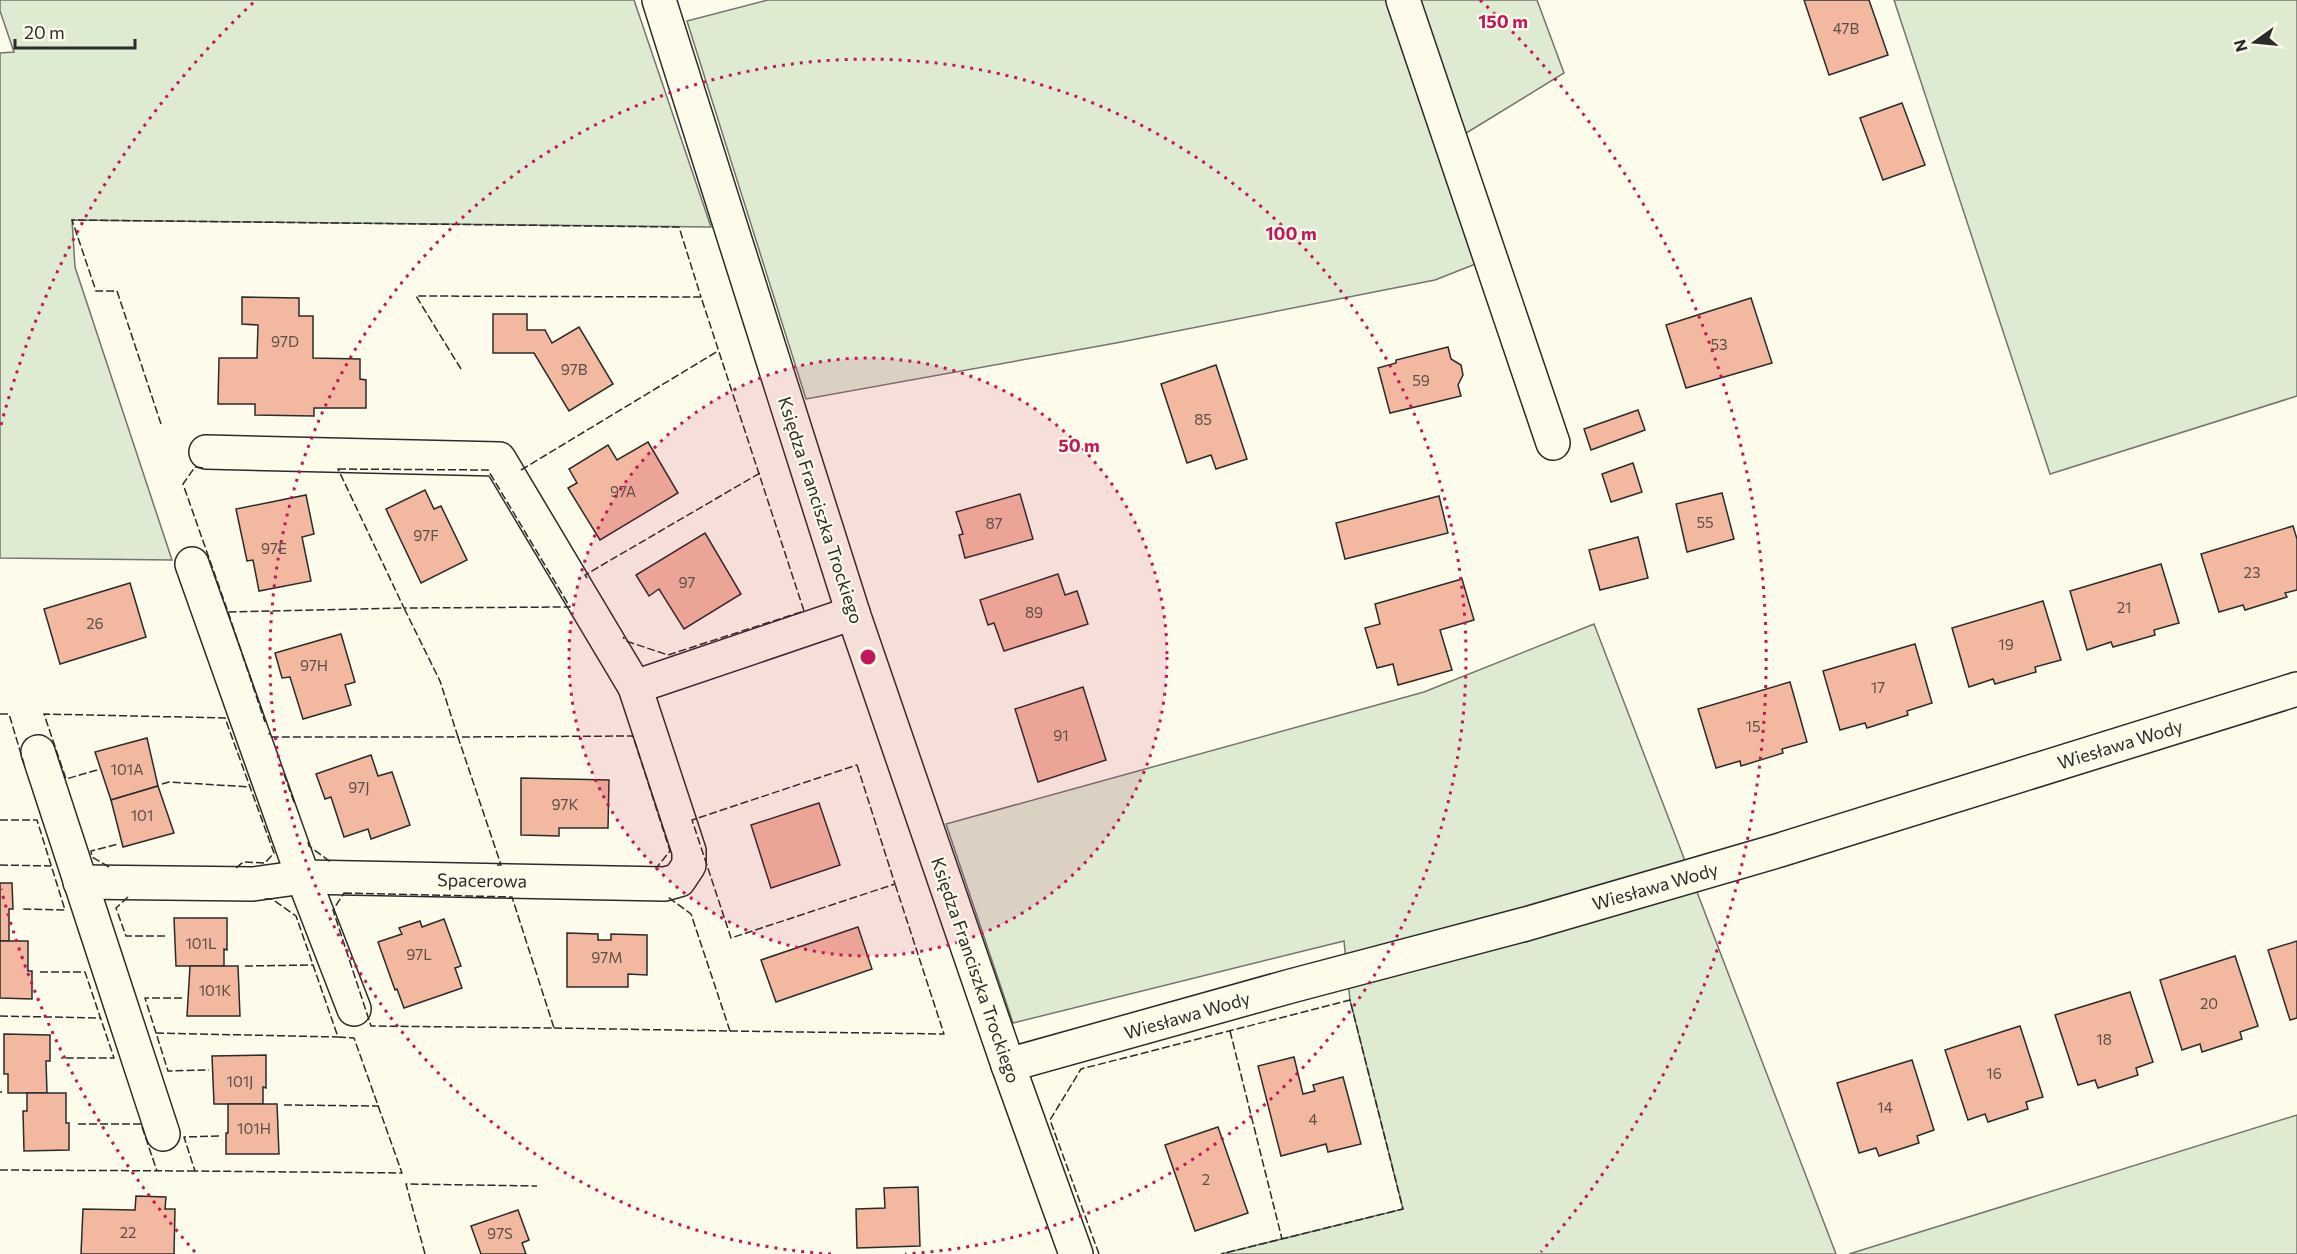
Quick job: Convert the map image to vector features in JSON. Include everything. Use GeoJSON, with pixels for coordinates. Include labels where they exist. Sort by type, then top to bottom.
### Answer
{"type":"FeatureCollection","features":[{"type":"Feature","properties":{"kind":"street","name":"Księdza Franciszka Trockiego"},"geometry":{"type":"LineString","coordinates":[[659,0],[853,613],[1008,1065],[1076,1254]]}},
{"type":"Feature","properties":{"kind":"street"},"geometry":{"type":"LineString","coordinates":[[1403,0],[1553,443]]}},
{"type":"Feature","properties":{"kind":"street","name":"Spacerowa"},"geometry":{"type":"LineString","coordinates":[[80,882],[253,884],[303,878],[665,884],[679,880],[689,865],[689,851],[635,687],[499,459],[206,452]]}},
{"type":"Feature","properties":{"kind":"street"},"geometry":{"type":"LineString","coordinates":[[192,564],[303,878],[354,1009]]}},
{"type":"Feature","properties":{"kind":"street"},"geometry":{"type":"LineString","coordinates":[[635,687],[853,613]]}},
{"type":"Feature","properties":{"kind":"street","name":"Wiesława Wody"},"geometry":{"type":"LineString","coordinates":[[1008,1065],[1572,911],[1780,850],[2297,689]]}},
{"type":"Feature","properties":{"kind":"street"},"geometry":{"type":"LineString","coordinates":[[38,752],[163,1134]]}},
{"type":"Feature","properties":{"kind":"green space"},"geometry":{"type":"Polygon","coordinates":[[[0,0],[634,0],[711,227],[72,220],[75,267],[172,560],[0,558],[0,53],[14,52],[0,11],[0,0]]]}},
{"type":"Feature","properties":{"kind":"green space"},"geometry":{"type":"Polygon","coordinates":[[[768,0],[1386,0],[1478,263],[1435,280],[1116,343],[806,399],[687,21],[768,0]]]}},
{"type":"Feature","properties":{"kind":"green space"},"geometry":{"type":"Polygon","coordinates":[[[1419,0],[1537,0],[1564,73],[1463,135],[1419,0]]]}},
{"type":"Feature","properties":{"kind":"green space"},"geometry":{"type":"Polygon","coordinates":[[[1894,0],[2297,0],[2297,396],[2050,474],[1894,0]]]}},
{"type":"Feature","properties":{"kind":"green space"},"geometry":{"type":"Polygon","coordinates":[[[1594,624],[1836,1254],[1221,1254],[1403,1209],[1350,1000],[1344,941],[1013,1023],[946,824],[1424,692],[1594,624]]]}},
{"type":"Feature","properties":{"kind":"green space"},"geometry":{"type":"Polygon","coordinates":[[[2297,1115],[2297,1254],[1849,1254],[2297,1115]]]}},
{"type":"Feature","properties":{"kind":"building"},"geometry":{"type":"Polygon","coordinates":[[[1804,0],[1869,0],[1888,55],[1829,75],[1804,0]]]}},
{"type":"Feature","properties":{"kind":"building"},"geometry":{"type":"Polygon","coordinates":[[[1902,103],[1925,165],[1883,180],[1860,118],[1902,103]]]}},
{"type":"Feature","properties":{"kind":"building"},"geometry":{"type":"Polygon","coordinates":[[[242,297],[299,298],[299,316],[313,316],[313,358],[360,359],[360,379],[366,380],[366,408],[314,408],[314,416],[255,415],[255,404],[218,404],[219,358],[257,358],[258,325],[242,324],[242,297]]]}},
{"type":"Feature","properties":{"kind":"building"},"geometry":{"type":"Polygon","coordinates":[[[1751,298],[1772,363],[1686,388],[1666,325],[1751,298]]]}},
{"type":"Feature","properties":{"kind":"building"},"geometry":{"type":"Polygon","coordinates":[[[493,314],[527,314],[527,330],[545,330],[552,343],[579,327],[613,384],[569,411],[534,353],[493,353],[493,314]]]}},
{"type":"Feature","properties":{"kind":"building"},"geometry":{"type":"Polygon","coordinates":[[[1448,347],[1451,359],[1461,365],[1463,375],[1458,385],[1461,396],[1390,413],[1378,368],[1396,363],[1396,360],[1448,347]]]}},
{"type":"Feature","properties":{"kind":"building"},"geometry":{"type":"Polygon","coordinates":[[[1216,365],[1247,459],[1216,469],[1211,455],[1187,463],[1161,384],[1216,365]]]}},
{"type":"Feature","properties":{"kind":"building"},"geometry":{"type":"Polygon","coordinates":[[[1638,410],[1645,430],[1591,450],[1584,429],[1638,410]]]}},
{"type":"Feature","properties":{"kind":"building"},"geometry":{"type":"Polygon","coordinates":[[[648,442],[678,493],[600,540],[568,488],[577,483],[569,469],[608,445],[617,460],[648,442]]]}},
{"type":"Feature","properties":{"kind":"building"},"geometry":{"type":"Polygon","coordinates":[[[1633,463],[1642,492],[1611,502],[1602,474],[1633,463]]]}},
{"type":"Feature","properties":{"kind":"building"},"geometry":{"type":"Polygon","coordinates":[[[425,490],[434,509],[441,506],[467,560],[421,583],[386,509],[425,490]]]}},
{"type":"Feature","properties":{"kind":"building"},"geometry":{"type":"Polygon","coordinates":[[[1722,493],[1734,539],[1687,552],[1676,504],[1722,493]]]}},
{"type":"Feature","properties":{"kind":"building"},"geometry":{"type":"Polygon","coordinates":[[[1020,494],[1033,539],[965,558],[959,535],[963,534],[956,512],[1020,494]]]}},
{"type":"Feature","properties":{"kind":"building"},"geometry":{"type":"Polygon","coordinates":[[[306,495],[314,534],[302,537],[311,581],[259,591],[253,560],[247,561],[236,509],[306,495]]]}},
{"type":"Feature","properties":{"kind":"building"},"geometry":{"type":"Polygon","coordinates":[[[1439,496],[1448,533],[1345,559],[1336,523],[1439,496]]]}},
{"type":"Feature","properties":{"kind":"building"},"geometry":{"type":"Polygon","coordinates":[[[2293,526],[2297,539],[2297,590],[2285,593],[2287,597],[2245,610],[2243,605],[2219,612],[2201,554],[2293,526]]]}},
{"type":"Feature","properties":{"kind":"building"},"geometry":{"type":"Polygon","coordinates":[[[705,533],[741,594],[684,629],[659,589],[649,596],[636,575],[705,533]]]}},
{"type":"Feature","properties":{"kind":"building"},"geometry":{"type":"Polygon","coordinates":[[[1638,537],[1648,578],[1600,590],[1589,550],[1638,537]]]}},
{"type":"Feature","properties":{"kind":"building"},"geometry":{"type":"Polygon","coordinates":[[[2161,564],[2179,623],[2154,630],[2155,635],[2113,647],[2111,642],[2087,650],[2070,591],[2161,564]]]}},
{"type":"Feature","properties":{"kind":"building"},"geometry":{"type":"Polygon","coordinates":[[[1058,574],[1065,595],[1077,591],[1088,624],[1004,651],[994,623],[988,625],[980,600],[1058,574]]]}},
{"type":"Feature","properties":{"kind":"building"},"geometry":{"type":"Polygon","coordinates":[[[1462,579],[1474,620],[1440,630],[1452,670],[1398,685],[1393,664],[1377,668],[1365,628],[1380,624],[1375,604],[1462,579]]]}},
{"type":"Feature","properties":{"kind":"building"},"geometry":{"type":"Polygon","coordinates":[[[130,583],[146,637],[60,664],[44,609],[130,583]]]}},
{"type":"Feature","properties":{"kind":"building"},"geometry":{"type":"Polygon","coordinates":[[[2043,601],[2061,660],[2035,667],[2036,672],[1995,684],[1993,679],[1969,687],[1952,628],[2043,601]]]}},
{"type":"Feature","properties":{"kind":"building"},"geometry":{"type":"Polygon","coordinates":[[[341,634],[355,682],[345,685],[351,705],[303,719],[290,677],[282,678],[275,653],[341,634]]]}},
{"type":"Feature","properties":{"kind":"building"},"geometry":{"type":"Polygon","coordinates":[[[1915,644],[1932,703],[1907,711],[1908,715],[1867,728],[1865,723],[1840,730],[1823,671],[1915,644]]]}},
{"type":"Feature","properties":{"kind":"building"},"geometry":{"type":"Polygon","coordinates":[[[1790,682],[1807,742],[1782,749],[1783,753],[1741,766],[1740,761],[1716,768],[1698,709],[1790,682]]]}},
{"type":"Feature","properties":{"kind":"building"},"geometry":{"type":"Polygon","coordinates":[[[1083,687],[1106,760],[1038,782],[1015,709],[1083,687]]]}},
{"type":"Feature","properties":{"kind":"building"},"geometry":{"type":"Polygon","coordinates":[[[147,738],[158,786],[111,800],[95,752],[147,738]]]}},
{"type":"Feature","properties":{"kind":"building"},"geometry":{"type":"Polygon","coordinates":[[[371,755],[378,776],[392,772],[410,825],[371,839],[368,829],[344,837],[331,797],[325,799],[316,774],[371,755]]]}},
{"type":"Feature","properties":{"kind":"building"},"geometry":{"type":"Polygon","coordinates":[[[521,778],[609,780],[608,828],[559,828],[559,836],[521,835],[521,778]]]}},
{"type":"Feature","properties":{"kind":"building"},"geometry":{"type":"Polygon","coordinates":[[[158,786],[174,833],[123,847],[111,800],[158,786]]]}},
{"type":"Feature","properties":{"kind":"building"},"geometry":{"type":"Polygon","coordinates":[[[819,803],[840,865],[771,888],[751,825],[819,803]]]}},
{"type":"Feature","properties":{"kind":"building"},"geometry":{"type":"Polygon","coordinates":[[[0,883],[12,883],[13,909],[9,909],[9,941],[0,941],[0,883]]]}},
{"type":"Feature","properties":{"kind":"building"},"geometry":{"type":"Polygon","coordinates":[[[174,918],[227,918],[227,950],[224,949],[224,966],[176,966],[174,918]]]}},
{"type":"Feature","properties":{"kind":"building"},"geometry":{"type":"Polygon","coordinates":[[[444,919],[461,966],[455,968],[462,988],[404,1008],[378,942],[402,934],[399,928],[420,921],[422,927],[444,919]]]}},
{"type":"Feature","properties":{"kind":"building"},"geometry":{"type":"Polygon","coordinates":[[[858,927],[872,969],[776,1002],[761,960],[858,927]]]}},
{"type":"Feature","properties":{"kind":"building"},"geometry":{"type":"Polygon","coordinates":[[[567,933],[598,934],[598,940],[611,940],[611,934],[647,935],[647,975],[628,974],[628,987],[567,987],[567,933]]]}},
{"type":"Feature","properties":{"kind":"building"},"geometry":{"type":"Polygon","coordinates":[[[0,941],[28,941],[28,971],[32,971],[32,999],[0,998],[0,941]]]}},
{"type":"Feature","properties":{"kind":"building"},"geometry":{"type":"Polygon","coordinates":[[[2297,941],[2297,1018],[2290,1020],[2268,950],[2297,941]]]}},
{"type":"Feature","properties":{"kind":"building"},"geometry":{"type":"Polygon","coordinates":[[[2235,956],[2258,1026],[2240,1032],[2242,1039],[2202,1052],[2200,1044],[2182,1050],[2160,980],[2235,956]]]}},
{"type":"Feature","properties":{"kind":"building"},"geometry":{"type":"Polygon","coordinates":[[[190,966],[238,966],[240,1016],[187,1016],[190,966]]]}},
{"type":"Feature","properties":{"kind":"building"},"geometry":{"type":"Polygon","coordinates":[[[2130,992],[2153,1062],[2136,1068],[2138,1075],[2098,1088],[2095,1080],[2078,1085],[2055,1015],[2130,992]]]}},
{"type":"Feature","properties":{"kind":"building"},"geometry":{"type":"Polygon","coordinates":[[[2020,1026],[2043,1097],[2026,1102],[2028,1109],[1988,1122],[1985,1114],[1968,1120],[1945,1050],[2020,1026]]]}},
{"type":"Feature","properties":{"kind":"building"},"geometry":{"type":"Polygon","coordinates":[[[4,1034],[50,1035],[50,1061],[46,1061],[47,1093],[8,1093],[8,1074],[4,1074],[4,1034]]]}},
{"type":"Feature","properties":{"kind":"building"},"geometry":{"type":"Polygon","coordinates":[[[266,1055],[266,1088],[263,1087],[263,1104],[214,1104],[212,1056],[266,1055]]]}},
{"type":"Feature","properties":{"kind":"building"},"geometry":{"type":"Polygon","coordinates":[[[1294,1057],[1303,1094],[1315,1091],[1313,1085],[1343,1077],[1361,1144],[1328,1152],[1326,1144],[1281,1156],[1258,1066],[1294,1057]]]}},
{"type":"Feature","properties":{"kind":"building"},"geometry":{"type":"Polygon","coordinates":[[[1912,1060],[1934,1130],[1917,1136],[1919,1143],[1879,1156],[1876,1148],[1859,1153],[1837,1083],[1912,1060]]]}},
{"type":"Feature","properties":{"kind":"building"},"geometry":{"type":"Polygon","coordinates":[[[27,1093],[66,1093],[69,1150],[24,1151],[23,1111],[27,1111],[27,1093]]]}},
{"type":"Feature","properties":{"kind":"building"},"geometry":{"type":"Polygon","coordinates":[[[228,1104],[277,1104],[279,1154],[226,1154],[228,1104]]]}},
{"type":"Feature","properties":{"kind":"building"},"geometry":{"type":"Polygon","coordinates":[[[1218,1127],[1248,1213],[1195,1231],[1165,1145],[1218,1127]]]}},
{"type":"Feature","properties":{"kind":"building"},"geometry":{"type":"Polygon","coordinates":[[[918,1187],[920,1246],[857,1248],[856,1209],[885,1208],[884,1188],[918,1187]]]}},
{"type":"Feature","properties":{"kind":"building"},"geometry":{"type":"Polygon","coordinates":[[[136,1196],[166,1197],[165,1209],[175,1209],[174,1254],[81,1254],[83,1209],[135,1210],[136,1196]]]}},
{"type":"Feature","properties":{"kind":"building"},"geometry":{"type":"Polygon","coordinates":[[[518,1210],[529,1240],[522,1243],[526,1254],[481,1254],[471,1226],[518,1210]]]}},
{"type":"Feature","properties":{"kind":"fence"},"geometry":{"type":"LineString","coordinates":[[161,424],[117,291],[96,291],[72,220],[679,227],[701,297]]}},
{"type":"Feature","properties":{"kind":"fence"},"geometry":{"type":"LineString","coordinates":[[461,369],[416,296],[701,297],[804,611],[668,655],[626,641],[623,637]]}},
{"type":"Feature","properties":{"kind":"fence"},"geometry":{"type":"LineString","coordinates":[[521,470],[718,351]]}},
{"type":"Feature","properties":{"kind":"fence"},"geometry":{"type":"LineString","coordinates":[[203,468],[195,467],[183,484],[228,612],[404,608],[440,681],[458,737],[270,737],[269,733]]}},
{"type":"Feature","properties":{"kind":"fence"},"geometry":{"type":"LineString","coordinates":[[338,469],[488,470],[570,607],[404,608],[338,469]]}},
{"type":"Feature","properties":{"kind":"fence"},"geometry":{"type":"LineString","coordinates":[[587,578],[585,575],[760,473]]}},
{"type":"Feature","properties":{"kind":"fence"},"geometry":{"type":"LineString","coordinates":[[228,612],[265,722]]}},
{"type":"Feature","properties":{"kind":"fence"},"geometry":{"type":"LineString","coordinates":[[0,714],[9,714],[24,764]]}},
{"type":"Feature","properties":{"kind":"fence"},"geometry":{"type":"LineString","coordinates":[[97,770],[66,779],[44,714],[225,718],[274,853],[265,863],[243,862],[235,869]]}},
{"type":"Feature","properties":{"kind":"fence"},"geometry":{"type":"LineString","coordinates":[[497,865],[501,865],[458,737],[633,736],[670,851],[655,867]]}},
{"type":"Feature","properties":{"kind":"fence"},"geometry":{"type":"LineString","coordinates":[[857,765],[895,884],[731,938],[692,820],[857,765]]}},
{"type":"Feature","properties":{"kind":"fence"},"geometry":{"type":"LineString","coordinates":[[284,774],[295,805]]}},
{"type":"Feature","properties":{"kind":"fence"},"geometry":{"type":"LineString","coordinates":[[162,784],[169,782],[250,787]]}},
{"type":"Feature","properties":{"kind":"fence"},"geometry":{"type":"LineString","coordinates":[[0,820],[37,820],[65,910],[21,909]]}},
{"type":"Feature","properties":{"kind":"fence"},"geometry":{"type":"LineString","coordinates":[[308,842],[309,846],[332,863]]}},
{"type":"Feature","properties":{"kind":"fence"},"geometry":{"type":"LineString","coordinates":[[109,867],[92,857],[91,851],[118,844]]}},
{"type":"Feature","properties":{"kind":"fence"},"geometry":{"type":"LineString","coordinates":[[0,865],[51,866]]}},
{"type":"Feature","properties":{"kind":"fence"},"geometry":{"type":"LineString","coordinates":[[730,1031],[944,1034],[895,884]]}},
{"type":"Feature","properties":{"kind":"fence"},"geometry":{"type":"LineString","coordinates":[[344,893],[512,897],[554,1028],[371,1026],[333,910],[344,893]]}},
{"type":"Feature","properties":{"kind":"fence"},"geometry":{"type":"LineString","coordinates":[[128,897],[116,908],[126,936],[167,936]]}},
{"type":"Feature","properties":{"kind":"fence"},"geometry":{"type":"LineString","coordinates":[[554,1028],[730,1031],[691,914],[668,897]]}},
{"type":"Feature","properties":{"kind":"fence"},"geometry":{"type":"LineString","coordinates":[[219,1136],[184,1137],[195,1171],[402,1173],[354,1038],[338,1037],[296,916],[272,899],[263,899]]}},
{"type":"Feature","properties":{"kind":"fence"},"geometry":{"type":"LineString","coordinates":[[245,966],[313,965]]}},
{"type":"Feature","properties":{"kind":"fence"},"geometry":{"type":"LineString","coordinates":[[40,972],[85,972],[114,1058],[61,1058]]}},
{"type":"Feature","properties":{"kind":"fence"},"geometry":{"type":"LineString","coordinates":[[182,998],[145,998],[168,1071],[209,1070]]}},
{"type":"Feature","properties":{"kind":"fence"},"geometry":{"type":"LineString","coordinates":[[1099,1254],[1050,1120],[1081,1069],[1350,1000],[1403,1209],[1221,1254]]}},
{"type":"Feature","properties":{"kind":"fence"},"geometry":{"type":"LineString","coordinates":[[0,1016],[100,1018]]}},
{"type":"Feature","properties":{"kind":"fence"},"geometry":{"type":"LineString","coordinates":[[1230,1031],[1282,1239]]}},
{"type":"Feature","properties":{"kind":"fence"},"geometry":{"type":"LineString","coordinates":[[156,1033],[338,1037]]}},
{"type":"Feature","properties":{"kind":"fence"},"geometry":{"type":"LineString","coordinates":[[284,1105],[379,1106]]}},
{"type":"Feature","properties":{"kind":"fence"},"geometry":{"type":"LineString","coordinates":[[78,1124],[141,1124],[157,1171]]}},
{"type":"Feature","properties":{"kind":"fence"},"geometry":{"type":"LineString","coordinates":[[0,1170],[195,1171]]}},
{"type":"Feature","properties":{"kind":"fence"},"geometry":{"type":"LineString","coordinates":[[425,1254],[406,1184],[537,1186]]}}]}
